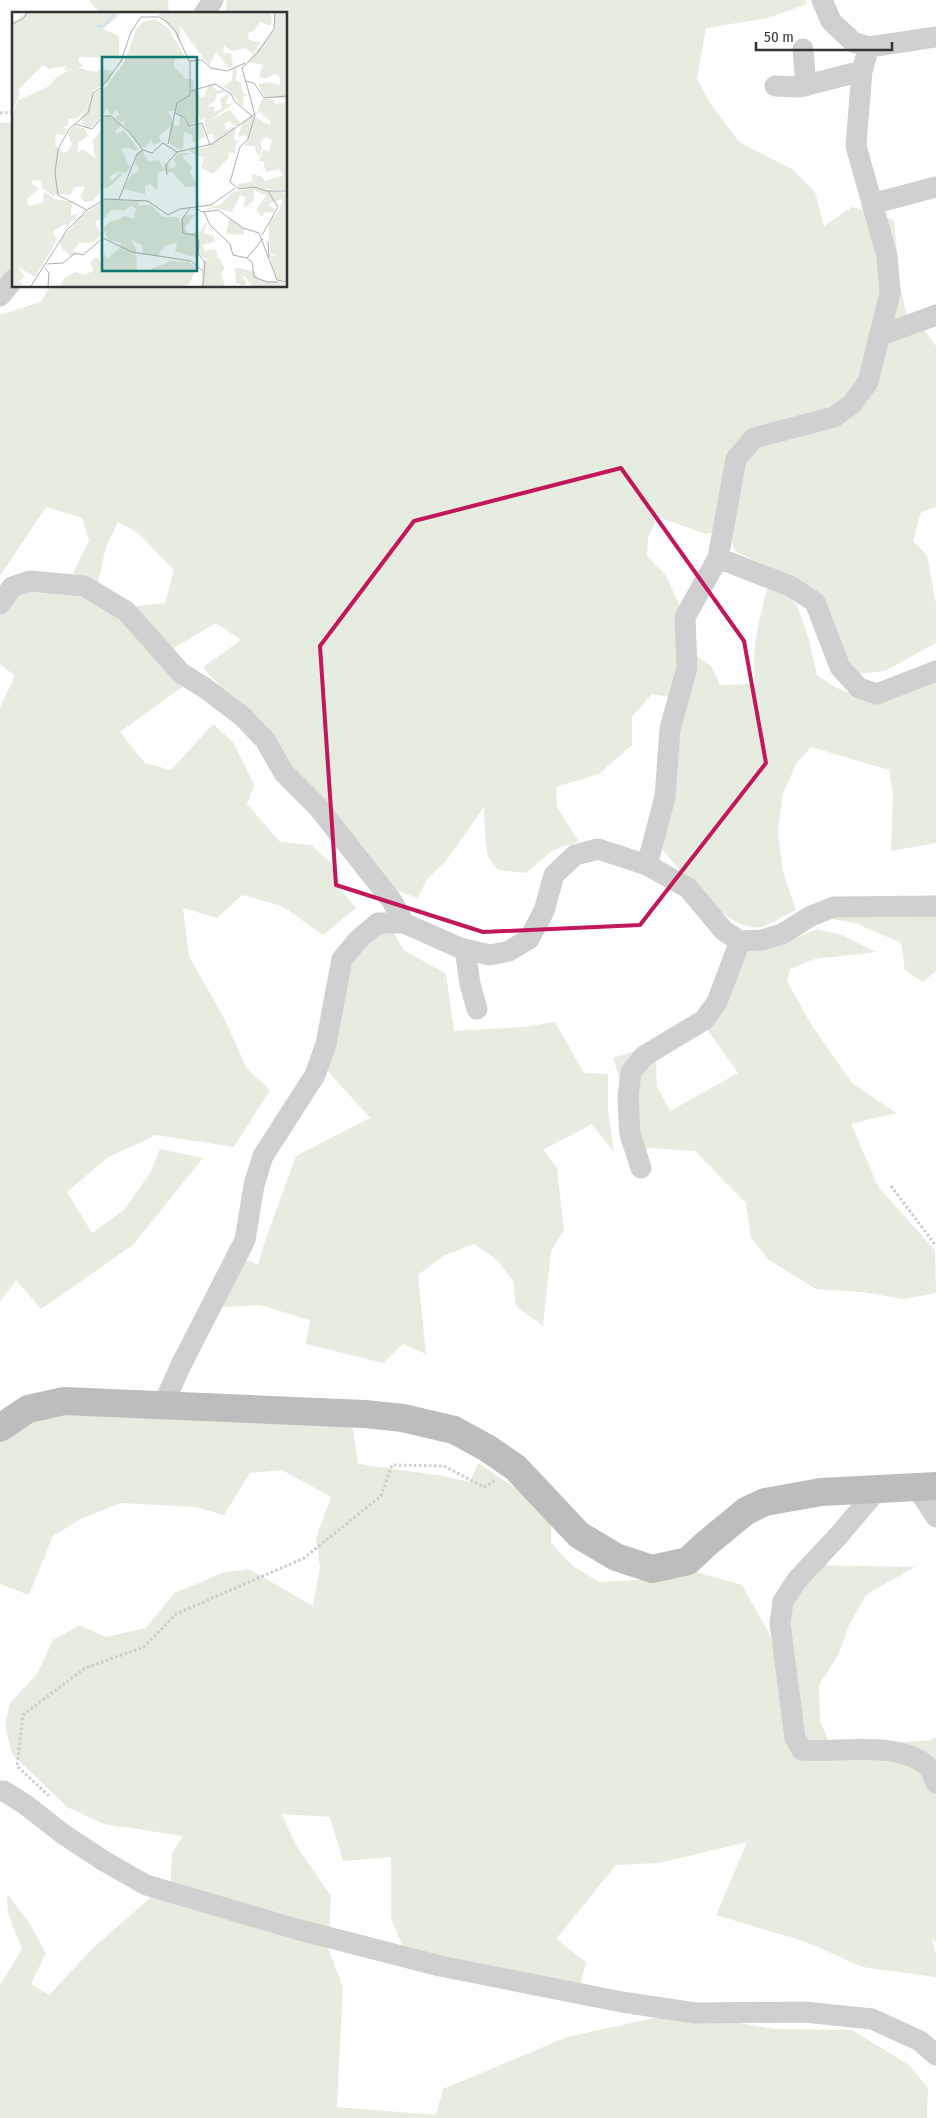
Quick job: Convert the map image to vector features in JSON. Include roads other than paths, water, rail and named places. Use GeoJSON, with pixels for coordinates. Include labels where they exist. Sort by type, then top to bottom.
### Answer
{"type":"FeatureCollection","features":[{"type":"Feature","properties":{"kind":"street"},"geometry":{"type":"LineString","coordinates":[[205,12],[212,0]]}},
{"type":"Feature","properties":{"kind":"street"},"geometry":{"type":"LineString","coordinates":[[822,0],[831,22],[853,42],[869,47],[936,37]]}},
{"type":"Feature","properties":{"kind":"street"},"geometry":{"type":"LineString","coordinates":[[647,865],[665,797],[670,729],[687,668],[685,617],[718,558],[736,459],[754,438],[834,417],[852,404],[868,382],[890,293],[887,256],[856,146],[862,71],[869,47]]}},
{"type":"Feature","properties":{"kind":"street"},"geometry":{"type":"LineString","coordinates":[[803,48],[806,86]]}},
{"type":"Feature","properties":{"kind":"street"},"geometry":{"type":"LineString","coordinates":[[775,86],[806,86],[862,71]]}},
{"type":"Feature","properties":{"kind":"street"},"geometry":{"type":"LineString","coordinates":[[872,204],[936,187]]}},
{"type":"Feature","properties":{"kind":"street"},"geometry":{"type":"LineString","coordinates":[[0,296],[12,281]]}},
{"type":"Feature","properties":{"kind":"street"},"geometry":{"type":"LineString","coordinates":[[879,336],[936,315]]}},
{"type":"Feature","properties":{"kind":"street"},"geometry":{"type":"LineString","coordinates":[[718,558],[790,586],[815,602],[840,667],[859,688],[877,694],[936,671]]}},
{"type":"Feature","properties":{"kind":"street"},"geometry":{"type":"LineString","coordinates":[[0,604],[12,588],[30,581],[84,586],[126,611],[181,673],[205,688],[243,717],[265,740],[284,773],[318,807],[392,901],[404,923]]}},
{"type":"Feature","properties":{"kind":"street"},"geometry":{"type":"LineString","coordinates":[[163,1404],[244,1240],[254,1186],[263,1156],[315,1075],[326,1044],[342,960],[358,940],[378,923],[404,923],[465,949],[490,955],[509,951],[529,939],[544,911],[554,875],[574,855],[598,849],[647,865],[688,888],[724,931],[740,941],[762,940],[782,934],[811,916],[834,907],[936,906]]}},
{"type":"Feature","properties":{"kind":"street"},"geometry":{"type":"LineString","coordinates":[[642,1168],[630,1134],[628,1097],[631,1072],[644,1056],[704,1020],[717,1002],[740,941]]}},
{"type":"Feature","properties":{"kind":"street"},"geometry":{"type":"LineString","coordinates":[[465,949],[470,984],[477,1009]]}},
{"type":"Feature","properties":{"kind":"street"},"geometry":{"type":"LineString","coordinates":[[0,1428],[28,1409],[64,1401],[365,1414],[403,1418],[454,1430],[487,1448],[516,1468],[579,1535],[616,1557],[652,1568],[688,1561],[746,1511],[765,1502],[821,1492],[926,1487],[936,1517]]}},
{"type":"Feature","properties":{"kind":"street"},"geometry":{"type":"LineString","coordinates":[[878,1489],[797,1580],[783,1601],[780,1623],[795,1738],[802,1750],[894,1750],[916,1758],[930,1770],[936,1783]]}},
{"type":"Feature","properties":{"kind":"street"},"geometry":{"type":"LineString","coordinates":[[0,1791],[4,1791],[26,1805],[104,1861],[146,1885],[296,1929],[440,1966],[622,2002],[695,2013],[804,2012],[872,2019],[920,2041],[936,2055]]}}]}
